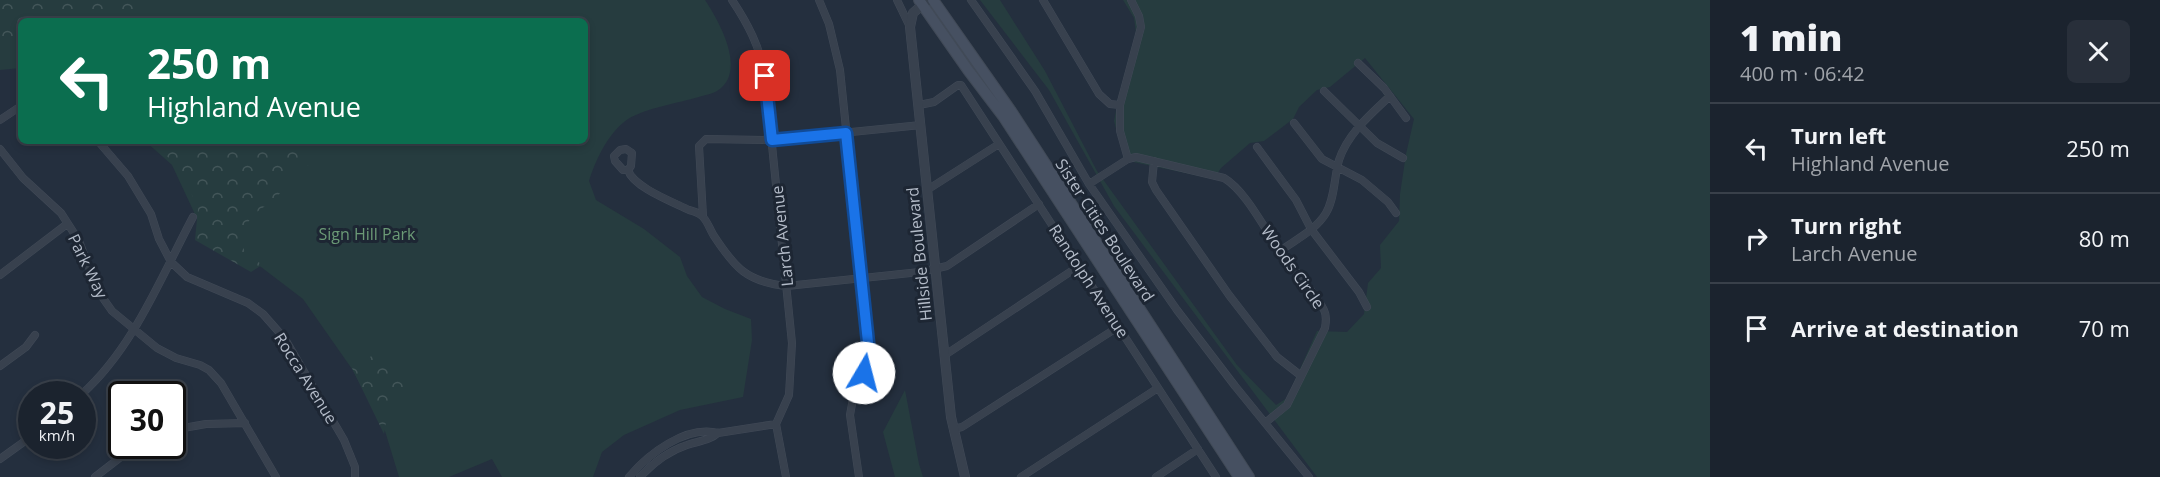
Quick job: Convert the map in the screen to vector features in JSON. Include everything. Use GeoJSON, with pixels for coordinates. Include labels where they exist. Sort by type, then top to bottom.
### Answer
{"type":"FeatureCollection","features":[{"type":"Feature","properties":{"kind":"main road","name":"Sister Cities Boulevard"},"geometry":{"type":"LineString","coordinates":[[933,0],[1011,111],[1249,477]]}},
{"type":"Feature","properties":{"kind":"main road","name":"Sister Cities Boulevard"},"geometry":{"type":"LineString","coordinates":[[923,1],[968,70],[1003,116],[1239,477]]}},
{"type":"Feature","properties":{"kind":"street","name":"Larch Avenue"},"geometry":{"type":"LineString","coordinates":[[732,0],[746,21],[761,56],[772,140],[792,344],[789,395],[776,424]]}},
{"type":"Feature","properties":{"kind":"street"},"geometry":{"type":"LineString","coordinates":[[819,0],[836,47],[869,352],[864,373],[854,393],[850,415],[859,477]]}},
{"type":"Feature","properties":{"kind":"street","name":"Hillside Boulevard"},"geometry":{"type":"LineString","coordinates":[[897,0],[910,27],[953,429],[965,477]]}},
{"type":"Feature","properties":{"kind":"street"},"geometry":{"type":"LineString","coordinates":[[971,0],[1035,90],[1089,184],[1177,310],[1309,477]]}},
{"type":"Feature","properties":{"kind":"street"},"geometry":{"type":"LineString","coordinates":[[1043,0],[1099,94],[1110,104],[1120,105]]}},
{"type":"Feature","properties":{"kind":"street"},"geometry":{"type":"LineString","coordinates":[[1128,159],[1120,131],[1120,105],[1141,27],[1139,16],[1131,0]]}},
{"type":"Feature","properties":{"kind":"street"},"geometry":{"type":"LineString","coordinates":[[910,27],[913,13],[923,1]]}},
{"type":"Feature","properties":{"kind":"street"},"geometry":{"type":"LineString","coordinates":[[1358,63],[1390,96],[1406,118]]}},
{"type":"Feature","properties":{"kind":"street","name":"Randolph Avenue"},"geometry":{"type":"LineString","coordinates":[[919,105],[934,102],[961,85],[1216,477]]}},
{"type":"Feature","properties":{"kind":"street"},"geometry":{"type":"LineString","coordinates":[[1324,91],[1377,143],[1403,158]]}},
{"type":"Feature","properties":{"kind":"street"},"geometry":{"type":"LineString","coordinates":[[1280,251],[1311,229],[1326,213],[1331,202],[1337,168],[1344,149],[1360,125],[1390,96]]}},
{"type":"Feature","properties":{"kind":"street"},"geometry":{"type":"LineString","coordinates":[[0,120],[18,108]]}},
{"type":"Feature","properties":{"kind":"street"},"geometry":{"type":"LineString","coordinates":[[1294,123],[1322,159],[1374,188],[1396,213]]}},
{"type":"Feature","properties":{"kind":"street"},"geometry":{"type":"LineString","coordinates":[[921,125],[772,140],[706,139],[699,146],[703,216],[729,259],[746,274],[766,284],[787,286],[936,270],[954,262],[1039,204]]}},
{"type":"Feature","properties":{"kind":"street","name":"Rocca Avenue"},"geometry":{"type":"LineString","coordinates":[[101,144],[128,176],[151,214],[159,239],[171,262],[187,277],[248,303],[263,314],[285,339],[344,440],[355,467],[355,477]]}},
{"type":"Feature","properties":{"kind":"street"},"geometry":{"type":"LineString","coordinates":[[927,190],[999,144]]}},
{"type":"Feature","properties":{"kind":"street"},"geometry":{"type":"LineString","coordinates":[[1257,147],[1296,200],[1311,229],[1359,292],[1366,308]]}},
{"type":"Feature","properties":{"kind":"street","name":"Park Way"},"geometry":{"type":"LineString","coordinates":[[0,149],[23,178],[61,213],[78,241],[98,291],[112,311],[157,348],[176,358],[209,370],[221,383],[276,477]]}},
{"type":"Feature","properties":{"kind":"street"},"geometry":{"type":"LineString","coordinates":[[1089,184],[1128,159],[1136,157],[1154,161],[1152,182],[1156,190],[1229,295],[1277,357],[1300,375]]}},
{"type":"Feature","properties":{"kind":"street","name":"Woods Circle"},"geometry":{"type":"LineString","coordinates":[[1154,161],[1232,182],[1325,313],[1325,328],[1287,405],[1265,423]]}},
{"type":"Feature","properties":{"kind":"street"},"geometry":{"type":"LineString","coordinates":[[628,170],[630,176],[644,188],[703,216]]}},
{"type":"Feature","properties":{"kind":"street"},"geometry":{"type":"LineString","coordinates":[[96,382],[134,330],[193,216]]}},
{"type":"Feature","properties":{"kind":"street"},"geometry":{"type":"LineString","coordinates":[[0,274],[67,224]]}},
{"type":"Feature","properties":{"kind":"street"},"geometry":{"type":"LineString","coordinates":[[945,355],[1079,266]]}},
{"type":"Feature","properties":{"kind":"street"},"geometry":{"type":"LineString","coordinates":[[953,429],[962,427],[1118,327]]}},
{"type":"Feature","properties":{"kind":"street"},"geometry":{"type":"LineString","coordinates":[[0,366],[26,346],[35,334]]}},
{"type":"Feature","properties":{"kind":"street"},"geometry":{"type":"LineString","coordinates":[[1021,477],[1158,388]]}},
{"type":"Feature","properties":{"kind":"street"},"geometry":{"type":"LineString","coordinates":[[186,428],[206,424],[245,423]]}},
{"type":"Feature","properties":{"kind":"street"},"geometry":{"type":"LineString","coordinates":[[629,477],[650,456],[670,443],[691,435],[776,424],[786,477]]}},
{"type":"Feature","properties":{"kind":"street"},"geometry":{"type":"LineString","coordinates":[[640,477],[648,468],[674,450],[712,438],[718,433]]}},
{"type":"Feature","properties":{"kind":"street"},"geometry":{"type":"LineString","coordinates":[[0,459],[18,446]]}},
{"type":"Feature","properties":{"kind":"street"},"geometry":{"type":"LineString","coordinates":[[1156,477],[1198,449]]}},
{"type":"Feature","properties":{"kind":"street"},"geometry":{"type":"LineString","coordinates":[[95,477],[118,459]]}},
{"type":"Feature","properties":{"kind":"green space","name":"Sign Hill Park"},"geometry":{"type":"Polygon","coordinates":[[[0,0],[705,0],[728,46],[731,59],[726,82],[713,93],[653,109],[628,119],[614,132],[604,147],[589,181],[596,200],[644,229],[680,257],[687,276],[702,297],[751,319],[752,340],[743,397],[680,410],[624,435],[602,452],[593,477],[502,477],[492,459],[449,477],[399,477],[385,431],[352,369],[303,299],[200,225],[172,165],[148,144],[588,144],[588,18],[18,18],[18,68],[0,70],[0,0]]]}},
{"type":"Feature","properties":{"kind":"green space"},"geometry":{"type":"Polygon","coordinates":[[[0,0],[142,0],[156,13],[155,18],[18,18],[18,60],[0,47],[0,0]]]}},
{"type":"Feature","properties":{"kind":"green space"},"geometry":{"type":"Polygon","coordinates":[[[980,0],[1000,0],[1045,71],[1097,171],[1237,365],[1276,405],[1287,398],[1317,331],[1347,332],[1364,314],[1368,283],[1381,268],[1380,245],[1399,221],[1400,194],[1414,119],[1365,58],[1330,87],[1317,90],[1299,107],[1293,119],[1264,141],[1250,143],[1221,168],[1214,179],[1133,162],[1122,151],[1114,121],[1136,33],[1134,18],[1123,0],[1710,0],[1710,477],[1317,477],[1114,206],[1049,90],[980,0]]]}},
{"type":"Feature","properties":{"kind":"green space"},"geometry":{"type":"Polygon","coordinates":[[[155,144],[308,144],[316,146],[310,166],[298,163],[291,173],[282,178],[284,185],[280,194],[259,210],[247,224],[244,250],[262,265],[251,272],[195,240],[198,209],[183,173],[155,144]]]}},
{"type":"Feature","properties":{"kind":"green space"},"geometry":{"type":"Polygon","coordinates":[[[383,349],[409,386],[388,410],[384,434],[352,368],[383,349]]]}},
{"type":"Feature","properties":{"kind":"green space"},"geometry":{"type":"Polygon","coordinates":[[[905,390],[923,477],[895,477],[883,432],[905,390]]]}},
{"type":"Feature","properties":{"kind":"route"},"geometry":{"type":"LineString","coordinates":[[765,76],[772,140],[846,133],[869,352],[864,373]]}}]}
